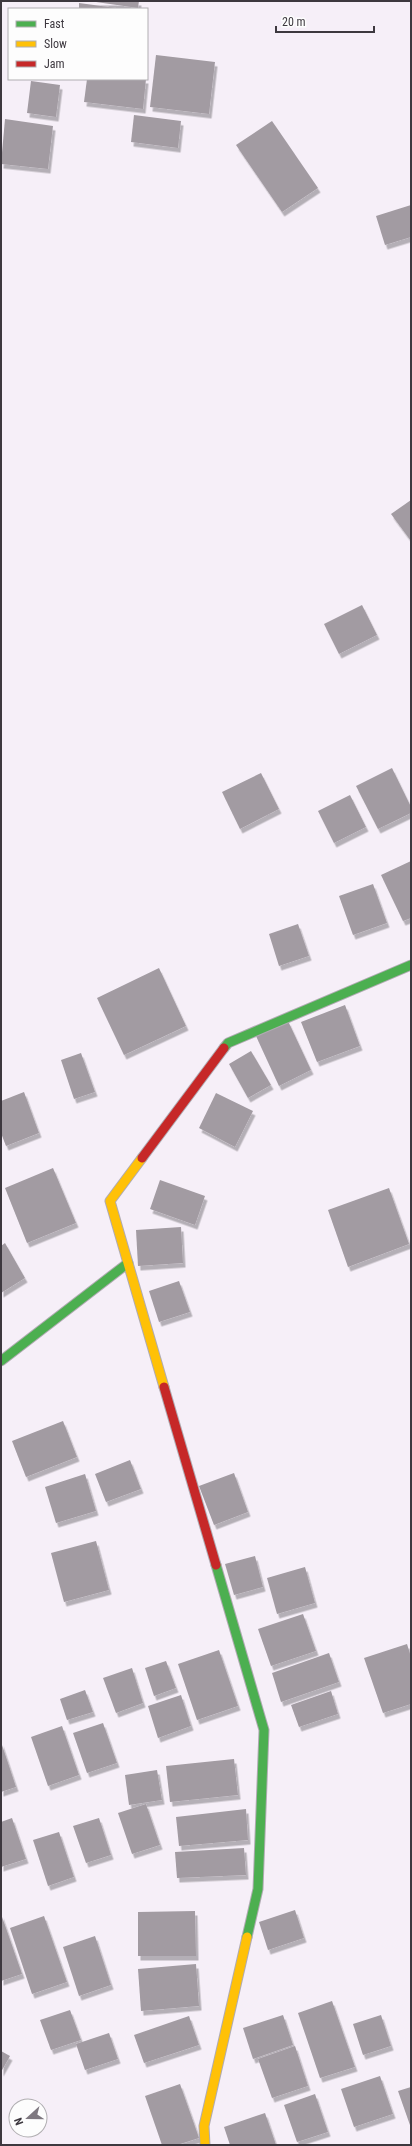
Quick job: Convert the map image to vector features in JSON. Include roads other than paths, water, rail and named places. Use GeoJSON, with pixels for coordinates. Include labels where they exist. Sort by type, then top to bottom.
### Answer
{"type":"FeatureCollection","features":[{"type":"Feature","properties":{"kind":"street"},"geometry":{"type":"LineString","coordinates":[[205,2145],[204,2126],[258,1889],[264,1730],[110,1201],[228,1043],[411,965]]}},
{"type":"Feature","properties":{"kind":"street"},"geometry":{"type":"LineString","coordinates":[[1,1361],[128,1263]]}}]}
